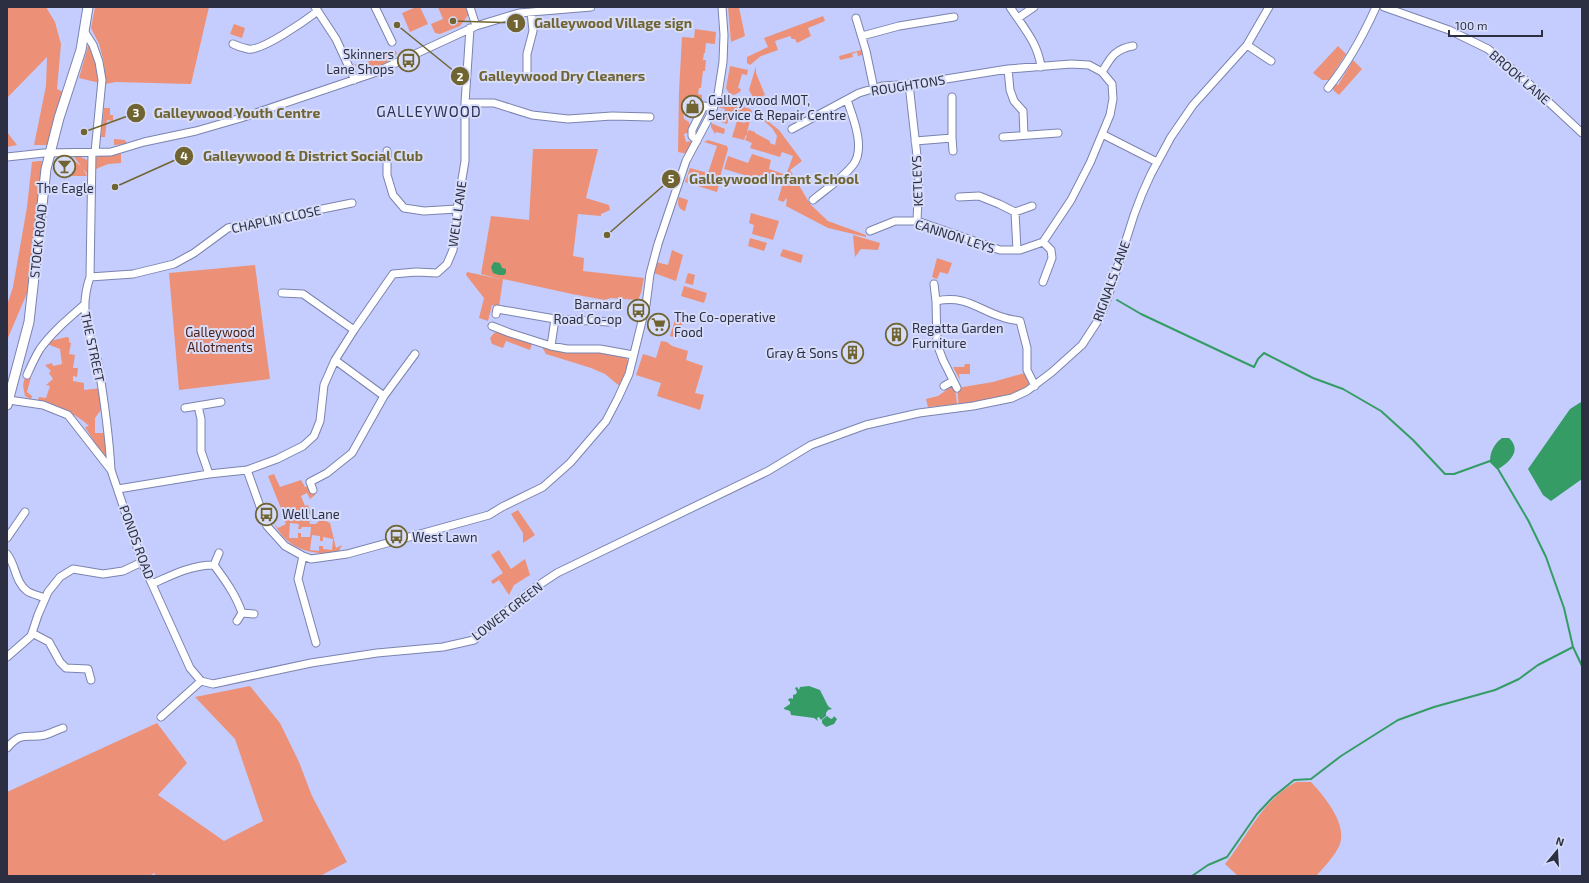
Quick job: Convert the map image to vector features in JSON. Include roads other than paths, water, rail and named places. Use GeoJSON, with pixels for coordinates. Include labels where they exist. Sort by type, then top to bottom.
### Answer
{"type":"FeatureCollection","features":[{"type":"Feature","properties":{"kind":"main road","name":"STOCK ROAD"},"geometry":{"type":"LineString","coordinates":[[8,402],[29,322],[46,169],[59,118],[80,50],[88,7]]}},
{"type":"Feature","properties":{"kind":"street"},"geometry":{"type":"LineString","coordinates":[[376,7],[392,42]]}},
{"type":"Feature","properties":{"kind":"street"},"geometry":{"type":"LineString","coordinates":[[470,7],[473,27]]}},
{"type":"Feature","properties":{"kind":"street"},"geometry":{"type":"LineString","coordinates":[[7,157],[111,152],[130,146],[196,131],[355,80],[404,60],[473,27],[508,16],[531,12],[591,7]]}},
{"type":"Feature","properties":{"kind":"street"},"geometry":{"type":"LineString","coordinates":[[247,470],[267,526],[285,546],[303,556],[311,558],[347,554],[489,515],[543,487],[570,463],[606,421],[629,374],[646,305],[650,274],[658,244],[686,160],[713,108],[718,94],[723,62],[724,35],[722,7]]}},
{"type":"Feature","properties":{"kind":"street"},"geometry":{"type":"LineString","coordinates":[[1010,7],[1038,49],[1041,67]]}},
{"type":"Feature","properties":{"kind":"street"},"geometry":{"type":"LineString","coordinates":[[1018,18],[1034,7]]}},
{"type":"Feature","properties":{"kind":"street","name":"RIGNALS LANE"},"geometry":{"type":"LineString","coordinates":[[768,471],[811,445],[866,425],[922,412],[1001,401],[1020,395],[1035,386],[1071,355],[1087,339],[1106,303],[1134,215],[1157,162],[1193,105],[1247,45],[1269,7]]}},
{"type":"Feature","properties":{"kind":"street"},"geometry":{"type":"LineString","coordinates":[[1328,88],[1357,46],[1376,7]]}},
{"type":"Feature","properties":{"kind":"street","name":"BROOK LANE"},"geometry":{"type":"LineString","coordinates":[[1384,7],[1449,30],[1488,49],[1524,79],[1582,133]]}},
{"type":"Feature","properties":{"kind":"street"},"geometry":{"type":"LineString","coordinates":[[233,44],[249,50],[265,44],[290,31],[317,9],[336,39],[355,80]]}},
{"type":"Feature","properties":{"kind":"street"},"geometry":{"type":"LineString","coordinates":[[527,72],[527,54],[533,31],[531,12]]}},
{"type":"Feature","properties":{"kind":"street"},"geometry":{"type":"LineString","coordinates":[[862,36],[899,26],[954,16]]}},
{"type":"Feature","properties":{"kind":"street"},"geometry":{"type":"LineString","coordinates":[[856,18],[862,36],[874,89]]}},
{"type":"Feature","properties":{"kind":"street","name":"WELL LANE"},"geometry":{"type":"LineString","coordinates":[[118,489],[209,474],[247,470],[303,446],[314,436],[320,421],[324,385],[335,360],[393,274],[416,272],[437,273],[447,264],[453,250],[457,210],[465,161],[465,103],[473,27]]}},
{"type":"Feature","properties":{"kind":"street","name":"THE STREET"},"geometry":{"type":"LineString","coordinates":[[84,31],[93,45],[99,62],[102,80],[93,152],[90,277],[84,305],[85,318],[98,360],[107,420],[111,470]]}},
{"type":"Feature","properties":{"kind":"street"},"geometry":{"type":"LineString","coordinates":[[1247,45],[1271,61]]}},
{"type":"Feature","properties":{"kind":"street"},"geometry":{"type":"LineString","coordinates":[[1043,282],[1052,258],[1051,250],[1043,242],[1071,200],[1090,163],[1110,115],[1113,99],[1112,84],[1102,72],[1114,54],[1120,50],[1133,46]]}},
{"type":"Feature","properties":{"kind":"street","name":"ROUGHTONS"},"geometry":{"type":"LineString","coordinates":[[792,129],[859,93],[882,86],[909,84],[1008,69],[1080,64],[1088,65],[1102,72]]}},
{"type":"Feature","properties":{"kind":"street"},"geometry":{"type":"LineString","coordinates":[[1008,69],[1010,90],[1014,101],[1023,112],[1024,136]]}},
{"type":"Feature","properties":{"kind":"street","name":"KETLEYS"},"geometry":{"type":"LineString","coordinates":[[909,84],[919,174],[917,221]]}},
{"type":"Feature","properties":{"kind":"street"},"geometry":{"type":"LineString","coordinates":[[952,97],[953,151]]}},
{"type":"Feature","properties":{"kind":"street"},"geometry":{"type":"LineString","coordinates":[[813,200],[842,177],[854,164],[859,147],[855,122],[847,100]]}},
{"type":"Feature","properties":{"kind":"street"},"geometry":{"type":"LineString","coordinates":[[465,103],[494,103],[532,115],[568,120],[616,116],[650,117]]}},
{"type":"Feature","properties":{"kind":"street"},"geometry":{"type":"LineString","coordinates":[[1003,137],[1058,133]]}},
{"type":"Feature","properties":{"kind":"street"},"geometry":{"type":"LineString","coordinates":[[1102,134],[1157,162]]}},
{"type":"Feature","properties":{"kind":"street","name":"KETLEYS"},"geometry":{"type":"LineString","coordinates":[[915,141],[952,138]]}},
{"type":"Feature","properties":{"kind":"street"},"geometry":{"type":"LineString","coordinates":[[387,151],[387,175],[393,195],[404,208],[424,211],[457,210]]}},
{"type":"Feature","properties":{"kind":"street"},"geometry":{"type":"LineString","coordinates":[[959,197],[979,196],[1015,212],[1032,206]]}},
{"type":"Feature","properties":{"kind":"street","name":"CHAPLIN CLOSE"},"geometry":{"type":"LineString","coordinates":[[90,277],[133,274],[174,264],[194,253],[228,228],[352,203]]}},
{"type":"Feature","properties":{"kind":"street","name":"CANNON LEYS"},"geometry":{"type":"LineString","coordinates":[[1015,212],[1014,227],[1017,250]]}},
{"type":"Feature","properties":{"kind":"street","name":"CANNON LEYS"},"geometry":{"type":"LineString","coordinates":[[870,231],[894,221],[917,221],[1000,250],[1017,250],[1043,242]]}},
{"type":"Feature","properties":{"kind":"street"},"geometry":{"type":"LineString","coordinates":[[934,284],[937,344],[957,388]]}},
{"type":"Feature","properties":{"kind":"street"},"geometry":{"type":"LineString","coordinates":[[282,293],[303,294],[354,330]]}},
{"type":"Feature","properties":{"kind":"street"},"geometry":{"type":"LineString","coordinates":[[936,301],[947,299],[960,300],[1002,317],[1022,317],[1027,348],[1027,370],[1035,386]]}},
{"type":"Feature","properties":{"kind":"street"},"geometry":{"type":"LineString","coordinates":[[27,375],[39,351],[49,338],[60,325],[84,305]]}},
{"type":"Feature","properties":{"kind":"street"},"geometry":{"type":"LineString","coordinates":[[496,314],[497,309],[555,318],[609,322]]}},
{"type":"Feature","properties":{"kind":"street"},"geometry":{"type":"LineString","coordinates":[[551,346],[555,318]]}},
{"type":"Feature","properties":{"kind":"street"},"geometry":{"type":"LineString","coordinates":[[492,326],[551,346],[568,349],[600,350],[633,355]]}},
{"type":"Feature","properties":{"kind":"street"},"geometry":{"type":"LineString","coordinates":[[313,490],[310,482],[327,473],[352,453],[384,396],[415,354]]}},
{"type":"Feature","properties":{"kind":"street"},"geometry":{"type":"LineString","coordinates":[[335,360],[384,396]]}},
{"type":"Feature","properties":{"kind":"street"},"geometry":{"type":"LineString","coordinates":[[944,386],[953,381]]}},
{"type":"Feature","properties":{"kind":"street","name":"PONDS ROAD"},"geometry":{"type":"LineString","coordinates":[[8,402],[43,405],[68,415],[111,470],[142,562],[190,668],[201,681]]}},
{"type":"Feature","properties":{"kind":"street"},"geometry":{"type":"LineString","coordinates":[[185,408],[221,402]]}},
{"type":"Feature","properties":{"kind":"street"},"geometry":{"type":"LineString","coordinates":[[198,406],[201,419],[201,451],[209,474]]}},
{"type":"Feature","properties":{"kind":"street","name":"LOWER GREEN"},"geometry":{"type":"LineString","coordinates":[[201,681],[213,684],[311,663],[377,653],[443,647],[474,640],[530,590],[558,573],[768,471]]}},
{"type":"Feature","properties":{"kind":"street"},"geometry":{"type":"LineString","coordinates":[[7,538],[25,512]]}},
{"type":"Feature","properties":{"kind":"street"},"geometry":{"type":"LineString","coordinates":[[214,565],[219,553]]}},
{"type":"Feature","properties":{"kind":"street"},"geometry":{"type":"LineString","coordinates":[[7,554],[12,560],[18,578],[27,591],[45,598]]}},
{"type":"Feature","properties":{"kind":"street"},"geometry":{"type":"LineString","coordinates":[[303,556],[298,579],[316,643]]}},
{"type":"Feature","properties":{"kind":"street"},"geometry":{"type":"LineString","coordinates":[[7,657],[31,636],[45,598],[60,577],[73,569],[88,570],[104,574],[123,571],[142,562]]}},
{"type":"Feature","properties":{"kind":"street"},"geometry":{"type":"LineString","coordinates":[[152,584],[180,571],[203,565],[214,565]]}},
{"type":"Feature","properties":{"kind":"street"},"geometry":{"type":"LineString","coordinates":[[214,565],[227,582],[239,603],[242,613],[237,621]]}},
{"type":"Feature","properties":{"kind":"street"},"geometry":{"type":"LineString","coordinates":[[242,613],[254,614]]}},
{"type":"Feature","properties":{"kind":"street"},"geometry":{"type":"LineString","coordinates":[[32,633],[49,642],[60,662],[66,668],[88,669],[91,680]]}},
{"type":"Feature","properties":{"kind":"street"},"geometry":{"type":"LineString","coordinates":[[161,717],[201,681]]}},
{"type":"Feature","properties":{"kind":"street"},"geometry":{"type":"LineString","coordinates":[[7,748],[14,740],[26,735],[44,735],[63,728]]}},
{"type":"Feature","properties":{"kind":"waterway"},"geometry":{"type":"LineString","coordinates":[[1117,300],[1141,314],[1254,367],[1258,359],[1264,353],[1313,378],[1343,389],[1381,411],[1413,440],[1445,474],[1454,474],[1490,461],[1498,469],[1528,520],[1546,557],[1564,608],[1573,647]]}},
{"type":"Feature","properties":{"kind":"waterway"},"geometry":{"type":"LineString","coordinates":[[1192,876],[1208,865],[1227,857],[1257,814],[1273,797],[1294,780],[1311,779],[1341,756],[1398,720],[1434,707],[1495,690],[1519,679],[1538,665],[1573,647],[1582,666]]}},
{"type":"Feature","properties":{"kind":"place","name":"Galleywood Village sign"},"geometry":{"type":"Point","coordinates":[453,21]}},
{"type":"Feature","properties":{"kind":"place","name":"Galleywood Dry Cleaners"},"geometry":{"type":"Point","coordinates":[397,25]}},
{"type":"Feature","properties":{"kind":"place","name":"Skinners Lane Shops"},"geometry":{"type":"Point","coordinates":[409,61]}},
{"type":"Feature","properties":{"kind":"place","name":"Galleywood MOT, Service & Repair Centre"},"geometry":{"type":"Point","coordinates":[692,107]}},
{"type":"Feature","properties":{"kind":"place","name":"Galleywood Youth Centre"},"geometry":{"type":"Point","coordinates":[84,132]}},
{"type":"Feature","properties":{"kind":"place","name":"The Eagle"},"geometry":{"type":"Point","coordinates":[65,166]}},
{"type":"Feature","properties":{"kind":"place","name":"Galleywood & District Social Club"},"geometry":{"type":"Point","coordinates":[115,187]}},
{"type":"Feature","properties":{"kind":"place","name":"Galleywood Infant School"},"geometry":{"type":"Point","coordinates":[607,235]}},
{"type":"Feature","properties":{"kind":"place","name":"Barnard Road Co-op"},"geometry":{"type":"Point","coordinates":[638,311]}},
{"type":"Feature","properties":{"kind":"place","name":"The Co-operative Food"},"geometry":{"type":"Point","coordinates":[658,324]}},
{"type":"Feature","properties":{"kind":"place","name":"Regatta Garden Furniture"},"geometry":{"type":"Point","coordinates":[897,335]}},
{"type":"Feature","properties":{"kind":"place","name":"Gray & Sons"},"geometry":{"type":"Point","coordinates":[853,353]}},
{"type":"Feature","properties":{"kind":"place","name":"Well Lane"},"geometry":{"type":"Point","coordinates":[266,514]}},
{"type":"Feature","properties":{"kind":"place","name":"West Lawn"},"geometry":{"type":"Point","coordinates":[396,537]}},
{"type":"Feature","properties":{"kind":"district","name":"GALLEYWOOD"},"geometry":{"type":"Point","coordinates":[429,112]}},
{"type":"Feature","properties":{"kind":"park label","name":"Galleywood Allotments"},"geometry":{"type":"Point","coordinates":[220,340]}}]}
